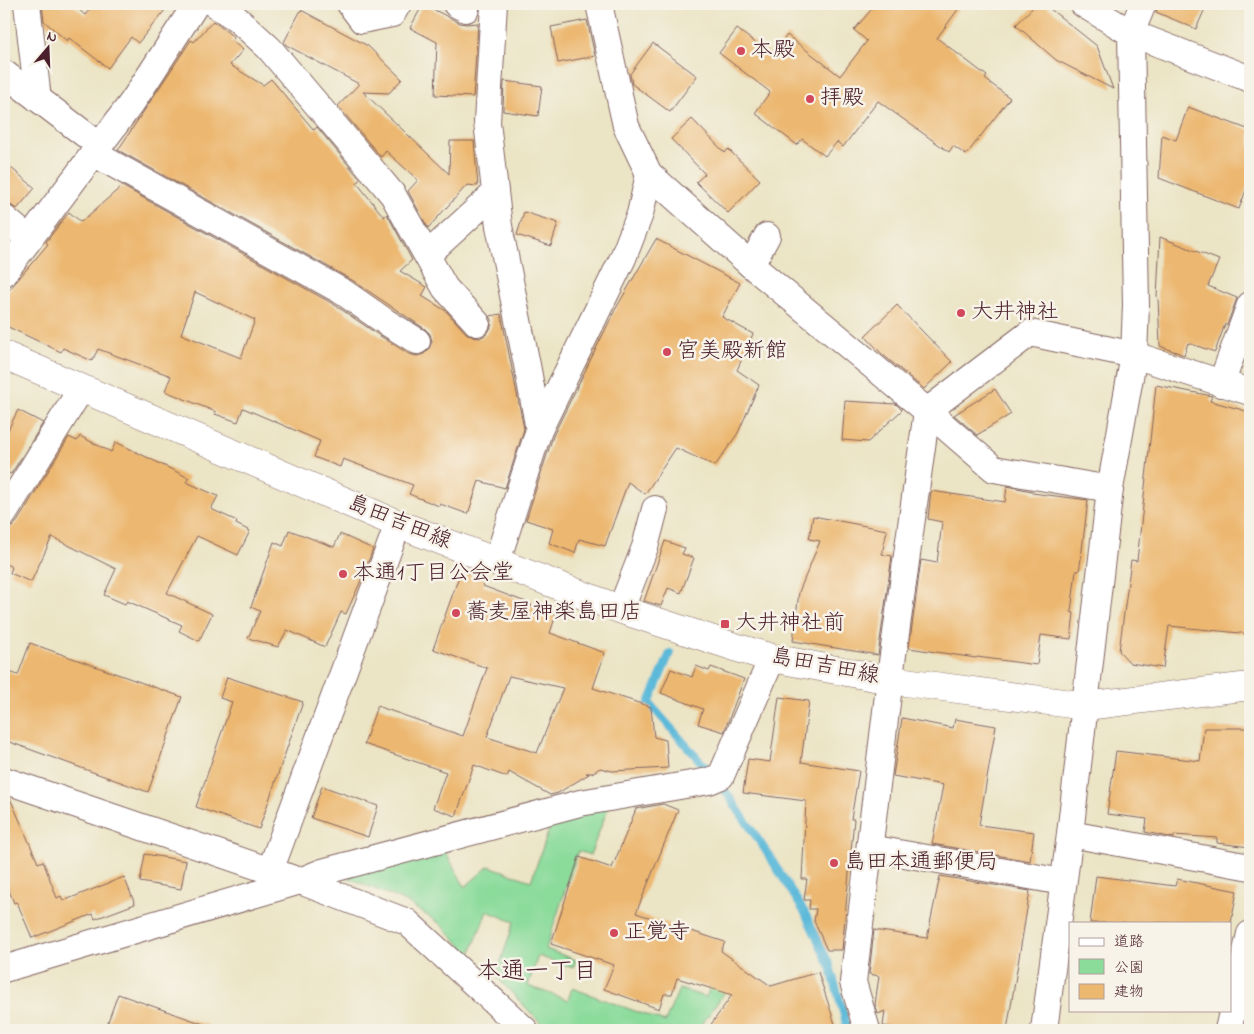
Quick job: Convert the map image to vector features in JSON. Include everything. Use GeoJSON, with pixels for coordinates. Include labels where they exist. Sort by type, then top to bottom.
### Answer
{"type":"FeatureCollection","features":[{"type":"Feature","properties":{"kind":"main road","name":"島田吉田線"},"geometry":{"type":"LineString","coordinates":[[4,355],[398,524],[622,610],[772,658],[890,680],[1086,706],[1250,686]]}},
{"type":"Feature","properties":{"kind":"street"},"geometry":{"type":"LineString","coordinates":[[28,4],[38,99]]}},
{"type":"Feature","properties":{"kind":"street"},"geometry":{"type":"LineString","coordinates":[[4,273],[132,101],[196,4]]}},
{"type":"Feature","properties":{"kind":"street"},"geometry":{"type":"LineString","coordinates":[[214,4],[236,18],[269,48],[393,195],[445,288],[477,323]]}},
{"type":"Feature","properties":{"kind":"street"},"geometry":{"type":"LineString","coordinates":[[350,4],[362,20],[392,14],[398,4]]}},
{"type":"Feature","properties":{"kind":"street"},"geometry":{"type":"LineString","coordinates":[[494,4],[487,122],[499,226],[528,365],[539,430]]}},
{"type":"Feature","properties":{"kind":"street"},"geometry":{"type":"LineString","coordinates":[[599,4],[626,126],[649,174],[751,265],[994,469],[1110,489]]}},
{"type":"Feature","properties":{"kind":"street"},"geometry":{"type":"LineString","coordinates":[[1083,4],[1131,33],[1250,79]]}},
{"type":"Feature","properties":{"kind":"street"},"geometry":{"type":"LineString","coordinates":[[1044,1030],[1086,706],[1110,489],[1134,355],[1136,305],[1131,33],[1143,4]]}},
{"type":"Feature","properties":{"kind":"street"},"geometry":{"type":"LineString","coordinates":[[4,73],[38,99],[96,149],[343,292],[386,322],[417,340]]}},
{"type":"Feature","properties":{"kind":"street"},"geometry":{"type":"LineString","coordinates":[[497,561],[539,430],[623,258],[640,214],[649,174]]}},
{"type":"Feature","properties":{"kind":"street"},"geometry":{"type":"LineString","coordinates":[[427,256],[495,193]]}},
{"type":"Feature","properties":{"kind":"street"},"geometry":{"type":"LineString","coordinates":[[4,218],[29,239]]}},
{"type":"Feature","properties":{"kind":"street"},"geometry":{"type":"LineString","coordinates":[[751,265],[766,236]]}},
{"type":"Feature","properties":{"kind":"street"},"geometry":{"type":"LineString","coordinates":[[1222,384],[1250,304]]}},
{"type":"Feature","properties":{"kind":"street"},"geometry":{"type":"LineString","coordinates":[[867,1030],[853,982],[890,680],[927,411],[1030,334],[1134,355],[1250,392]]}},
{"type":"Feature","properties":{"kind":"street"},"geometry":{"type":"LineString","coordinates":[[4,514],[81,389]]}},
{"type":"Feature","properties":{"kind":"street"},"geometry":{"type":"LineString","coordinates":[[622,610],[645,547],[655,509]]}},
{"type":"Feature","properties":{"kind":"street"},"geometry":{"type":"LineString","coordinates":[[270,871],[398,524]]}},
{"type":"Feature","properties":{"kind":"street"},"geometry":{"type":"LineString","coordinates":[[4,969],[300,881],[322,872],[580,803],[715,778],[772,658]]}},
{"type":"Feature","properties":{"kind":"street"},"geometry":{"type":"LineString","coordinates":[[4,780],[300,881],[407,922],[525,1030]]}},
{"type":"Feature","properties":{"kind":"street"},"geometry":{"type":"LineString","coordinates":[[1070,834],[1250,867]]}},
{"type":"Feature","properties":{"kind":"street"},"geometry":{"type":"LineString","coordinates":[[870,848],[1063,882]]}},
{"type":"Feature","properties":{"kind":"street"},"geometry":{"type":"LineString","coordinates":[[1228,1030],[1250,934]]}},
{"type":"Feature","properties":{"kind":"green space"},"geometry":{"type":"Polygon","coordinates":[[[610,803],[590,855],[578,851],[546,949],[576,960],[573,968],[538,956],[528,986],[568,1000],[572,988],[665,1022],[679,989],[706,997],[720,964],[742,968],[698,1030],[547,1030],[496,976],[514,922],[487,911],[470,955],[439,923],[406,902],[337,873],[442,846],[465,887],[489,866],[531,881],[553,818],[610,803]]]}},
{"type":"Feature","properties":{"kind":"building"},"geometry":{"type":"Polygon","coordinates":[[[42,4],[72,4],[85,15],[94,4],[170,4],[138,43],[131,37],[108,68],[69,38],[67,41],[44,21],[42,4]]]}},
{"type":"Feature","properties":{"kind":"building"},"geometry":{"type":"Polygon","coordinates":[[[423,4],[460,23],[478,23],[473,97],[435,95],[437,42],[410,28],[423,4]]]}},
{"type":"Feature","properties":{"kind":"building"},"geometry":{"type":"Polygon","coordinates":[[[876,4],[962,4],[937,38],[987,76],[985,79],[1010,98],[966,155],[953,146],[949,152],[878,101],[843,147],[837,142],[825,156],[802,139],[797,145],[755,113],[770,92],[719,53],[737,29],[772,55],[787,35],[840,76],[867,41],[854,30],[876,4]]]}},
{"type":"Feature","properties":{"kind":"building"},"geometry":{"type":"Polygon","coordinates":[[[1036,4],[1044,4],[1097,46],[1113,89],[1056,60],[1016,25],[1036,4]]]}},
{"type":"Feature","properties":{"kind":"building"},"geometry":{"type":"Polygon","coordinates":[[[1158,4],[1207,4],[1196,29],[1156,12],[1158,4]]]}},
{"type":"Feature","properties":{"kind":"building"},"geometry":{"type":"Polygon","coordinates":[[[301,10],[368,46],[402,79],[389,93],[363,92],[449,174],[450,141],[474,141],[478,186],[467,185],[428,228],[408,191],[418,180],[386,151],[381,157],[338,106],[359,84],[286,45],[284,42],[301,10]]]}},
{"type":"Feature","properties":{"kind":"building"},"geometry":{"type":"Polygon","coordinates":[[[587,20],[595,56],[558,63],[551,27],[587,20]]]}},
{"type":"Feature","properties":{"kind":"building"},"geometry":{"type":"Polygon","coordinates":[[[213,21],[234,37],[232,41],[243,50],[230,65],[263,85],[271,79],[314,130],[317,127],[360,179],[357,183],[384,217],[387,214],[412,260],[400,271],[427,287],[422,296],[446,311],[466,333],[473,337],[480,338],[487,334],[491,327],[492,320],[490,316],[501,314],[524,429],[505,488],[479,481],[468,514],[440,504],[439,506],[409,494],[413,485],[343,459],[340,467],[314,457],[320,441],[243,408],[238,422],[215,414],[216,412],[165,391],[171,376],[98,349],[92,361],[63,348],[61,352],[4,325],[4,296],[48,244],[46,242],[69,212],[81,222],[122,186],[335,305],[409,354],[417,356],[424,354],[429,349],[432,341],[430,334],[425,329],[352,280],[118,150],[191,40],[194,42],[213,21]],[[195,292],[181,334],[241,358],[255,320],[195,292]]]}},
{"type":"Feature","properties":{"kind":"building"},"geometry":{"type":"Polygon","coordinates":[[[653,43],[697,76],[670,112],[632,84],[630,74],[653,43]]]}},
{"type":"Feature","properties":{"kind":"building"},"geometry":{"type":"Polygon","coordinates":[[[504,81],[542,86],[538,116],[503,111],[504,81]]]}},
{"type":"Feature","properties":{"kind":"building"},"geometry":{"type":"Polygon","coordinates":[[[1188,107],[1250,130],[1250,179],[1239,209],[1159,178],[1162,135],[1176,140],[1188,107]]]}},
{"type":"Feature","properties":{"kind":"building"},"geometry":{"type":"Polygon","coordinates":[[[692,119],[725,153],[728,149],[760,180],[728,213],[696,182],[705,174],[671,139],[692,119]]]}},
{"type":"Feature","properties":{"kind":"building"},"geometry":{"type":"Polygon","coordinates":[[[4,162],[35,188],[17,209],[4,201],[4,162]]]}},
{"type":"Feature","properties":{"kind":"building"},"geometry":{"type":"Polygon","coordinates":[[[524,212],[558,223],[551,246],[517,235],[524,212]]]}},
{"type":"Feature","properties":{"kind":"building"},"geometry":{"type":"Polygon","coordinates":[[[1160,237],[1219,260],[1208,286],[1237,298],[1215,352],[1188,343],[1184,355],[1160,346],[1157,297],[1160,237]]]}},
{"type":"Feature","properties":{"kind":"building","name":"宮美殿新館"},"geometry":{"type":"Polygon","coordinates":[[[656,239],[740,283],[722,317],[753,334],[737,370],[759,385],[738,433],[715,466],[676,448],[645,494],[628,482],[605,546],[579,539],[575,553],[549,543],[553,529],[526,520],[553,436],[615,310],[656,239]]]}},
{"type":"Feature","properties":{"kind":"building"},"geometry":{"type":"Polygon","coordinates":[[[897,305],[952,362],[924,389],[882,354],[865,336],[897,305]]]}},
{"type":"Feature","properties":{"kind":"building"},"geometry":{"type":"Polygon","coordinates":[[[1156,385],[1212,396],[1210,401],[1250,412],[1250,634],[1169,626],[1163,668],[1130,663],[1119,651],[1131,560],[1137,561],[1156,385]]]}},
{"type":"Feature","properties":{"kind":"building"},"geometry":{"type":"Polygon","coordinates":[[[995,389],[1011,414],[977,435],[954,415],[995,389]]]}},
{"type":"Feature","properties":{"kind":"building"},"geometry":{"type":"Polygon","coordinates":[[[845,401],[896,404],[902,410],[868,442],[842,440],[845,401]]]}},
{"type":"Feature","properties":{"kind":"building"},"geometry":{"type":"Polygon","coordinates":[[[18,410],[43,423],[11,474],[4,471],[4,438],[18,410]]]}},
{"type":"Feature","properties":{"kind":"building"},"geometry":{"type":"Polygon","coordinates":[[[80,436],[111,452],[116,442],[189,478],[186,482],[218,496],[211,509],[237,521],[236,524],[250,531],[238,555],[197,536],[167,593],[212,614],[199,641],[179,631],[182,625],[127,601],[125,604],[104,595],[116,569],[52,537],[31,582],[10,573],[12,567],[4,563],[4,534],[6,528],[12,527],[17,522],[69,437],[77,441],[80,436]]]}},
{"type":"Feature","properties":{"kind":"building"},"geometry":{"type":"Polygon","coordinates":[[[1007,486],[1032,491],[1032,493],[1088,500],[1079,571],[1076,571],[1071,612],[1074,613],[1071,639],[1041,635],[1037,665],[909,648],[921,560],[937,563],[942,522],[928,519],[931,491],[1005,502],[1007,486]]]}},
{"type":"Feature","properties":{"kind":"building"},"geometry":{"type":"Polygon","coordinates":[[[813,516],[887,530],[882,554],[892,556],[878,655],[793,641],[799,592],[820,541],[809,539],[813,516]]]}},
{"type":"Feature","properties":{"kind":"building"},"geometry":{"type":"Polygon","coordinates":[[[289,530],[334,547],[340,534],[373,549],[346,614],[341,612],[325,647],[287,630],[278,647],[248,638],[260,611],[251,607],[274,542],[283,546],[289,530]]]}},
{"type":"Feature","properties":{"kind":"building"},"geometry":{"type":"Polygon","coordinates":[[[665,541],[685,548],[682,554],[694,558],[681,593],[668,588],[661,606],[644,601],[665,541]]]}},
{"type":"Feature","properties":{"kind":"building"},"geometry":{"type":"Polygon","coordinates":[[[461,571],[485,579],[483,586],[556,615],[550,633],[605,653],[593,688],[651,707],[654,737],[666,740],[668,768],[612,771],[600,768],[592,773],[586,773],[589,774],[558,793],[550,795],[509,772],[507,777],[474,765],[456,816],[433,808],[446,772],[364,744],[377,706],[463,736],[487,668],[433,649],[461,571]],[[509,676],[487,737],[537,753],[563,688],[509,676]]]}},
{"type":"Feature","properties":{"kind":"building"},"geometry":{"type":"Polygon","coordinates":[[[30,643],[182,697],[148,792],[4,740],[4,670],[18,675],[30,643]]]}},
{"type":"Feature","properties":{"kind":"building"},"geometry":{"type":"Polygon","coordinates":[[[696,666],[709,671],[711,667],[744,679],[724,732],[698,724],[703,709],[661,693],[671,669],[692,677],[696,666]]]}},
{"type":"Feature","properties":{"kind":"building"},"geometry":{"type":"Polygon","coordinates":[[[227,677],[303,702],[259,829],[196,807],[232,702],[220,698],[227,677]]]}},
{"type":"Feature","properties":{"kind":"building"},"geometry":{"type":"Polygon","coordinates":[[[779,697],[809,701],[801,762],[859,771],[851,819],[854,819],[842,950],[827,950],[814,921],[816,909],[809,909],[810,900],[804,900],[807,879],[802,879],[806,801],[743,793],[748,759],[770,762],[779,697]]]}},
{"type":"Feature","properties":{"kind":"building"},"geometry":{"type":"Polygon","coordinates":[[[902,718],[953,728],[955,719],[996,726],[979,825],[1034,832],[1030,861],[932,844],[943,785],[893,776],[902,718]]]}},
{"type":"Feature","properties":{"kind":"building"},"geometry":{"type":"Polygon","coordinates":[[[1204,728],[1250,728],[1250,847],[1217,843],[1217,838],[1174,835],[1174,838],[1145,832],[1147,819],[1107,814],[1116,751],[1200,761],[1204,728]]]}},
{"type":"Feature","properties":{"kind":"building"},"geometry":{"type":"Polygon","coordinates":[[[322,786],[378,806],[368,837],[311,818],[322,786]]]}},
{"type":"Feature","properties":{"kind":"building"},"geometry":{"type":"Polygon","coordinates":[[[4,796],[10,798],[38,863],[43,861],[57,898],[61,896],[63,901],[124,877],[135,904],[95,919],[93,914],[32,938],[17,902],[14,903],[4,878],[4,796]]]}},
{"type":"Feature","properties":{"kind":"building"},"geometry":{"type":"Polygon","coordinates":[[[663,804],[678,810],[636,913],[725,942],[721,951],[771,986],[818,972],[836,1027],[824,1030],[707,1030],[732,995],[677,978],[672,994],[664,994],[659,1009],[604,989],[614,965],[551,944],[579,857],[612,868],[636,809],[663,804]]]}},
{"type":"Feature","properties":{"kind":"building"},"geometry":{"type":"Polygon","coordinates":[[[145,854],[186,861],[181,889],[140,882],[145,854]]]}},
{"type":"Feature","properties":{"kind":"building"},"geometry":{"type":"Polygon","coordinates":[[[940,876],[1030,891],[1007,1030],[911,1030],[883,1026],[885,1011],[878,1014],[875,1004],[879,976],[869,974],[874,930],[927,938],[940,876]]]}},
{"type":"Feature","properties":{"kind":"building"},"geometry":{"type":"Polygon","coordinates":[[[1096,876],[1175,886],[1177,879],[1237,891],[1231,922],[1090,922],[1096,876]]]}},
{"type":"Feature","properties":{"kind":"building"},"geometry":{"type":"Polygon","coordinates":[[[118,994],[212,1027],[212,1030],[105,1030],[118,994]]]}},
{"type":"Feature","properties":{"kind":"waterway"},"geometry":{"type":"LineString","coordinates":[[670,653],[649,703],[722,786],[805,913],[830,966],[848,1030]]}},
{"type":"Feature","properties":{"kind":"place","name":"本殿"},"geometry":{"type":"Point","coordinates":[741,51]}},
{"type":"Feature","properties":{"kind":"place","name":"拝殿"},"geometry":{"type":"Point","coordinates":[810,99]}},
{"type":"Feature","properties":{"kind":"place","name":"大井神社"},"geometry":{"type":"Point","coordinates":[961,313]}},
{"type":"Feature","properties":{"kind":"place","name":"宮美殿新館"},"geometry":{"type":"Point","coordinates":[667,352]}},
{"type":"Feature","properties":{"kind":"place","name":"本通1丁目公会堂"},"geometry":{"type":"Point","coordinates":[343,574]}},
{"type":"Feature","properties":{"kind":"place","name":"蕎麦屋神楽島田店"},"geometry":{"type":"Point","coordinates":[456,613]}},
{"type":"Feature","properties":{"kind":"place","name":"大井神社前"},"geometry":{"type":"Point","coordinates":[725,624]}},
{"type":"Feature","properties":{"kind":"place","name":"島田本通郵便局"},"geometry":{"type":"Point","coordinates":[834,863]}},
{"type":"Feature","properties":{"kind":"place","name":"正覚寺"},"geometry":{"type":"Point","coordinates":[614,933]}},
{"type":"Feature","properties":{"kind":"district","name":"本通一丁目"},"geometry":{"type":"Point","coordinates":[537,972]}}]}
